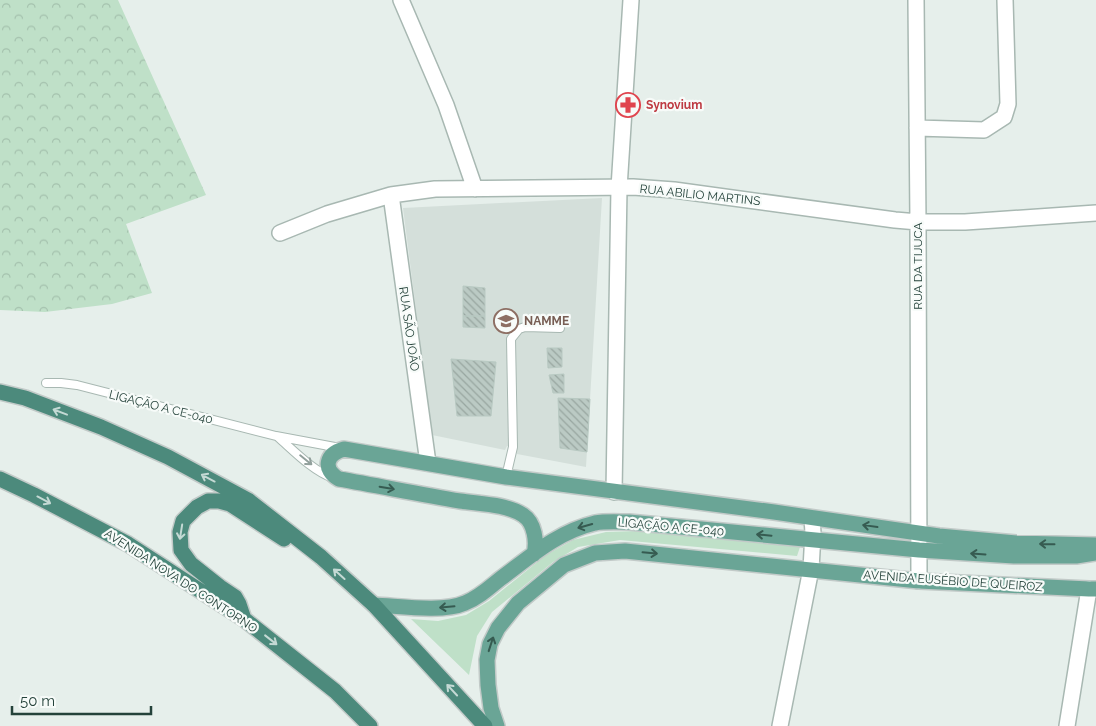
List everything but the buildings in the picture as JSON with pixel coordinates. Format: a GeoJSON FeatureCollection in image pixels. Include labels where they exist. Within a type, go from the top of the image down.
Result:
{"type":"FeatureCollection","features":[{"type":"Feature","properties":{"kind":"highway"},"geometry":{"type":"LineString","coordinates":[[0,392],[25,398],[93,424],[168,457],[248,500],[321,557],[374,605],[485,726]]}},
{"type":"Feature","properties":{"kind":"highway","name":"AVENIDA NOVA DO CONTORNO"},"geometry":{"type":"LineString","coordinates":[[0,479],[34,494],[128,544],[244,619],[335,691],[370,726]]}},
{"type":"Feature","properties":{"kind":"highway"},"geometry":{"type":"LineString","coordinates":[[244,619],[235,597],[191,564],[181,550],[180,532],[183,520],[197,507],[208,501],[230,504],[302,550],[321,557]]}},
{"type":"Feature","properties":{"kind":"main road"},"geometry":{"type":"LineString","coordinates":[[534,554],[536,539],[531,524],[525,516],[511,509],[339,479],[331,474],[328,464],[333,454],[344,449],[506,477],[918,533],[1016,543],[1096,545]]}},
{"type":"Feature","properties":{"kind":"main road","name":"LIGAÇÃO A CE-040"},"geometry":{"type":"LineString","coordinates":[[374,605],[426,608],[452,607],[466,603],[556,538],[573,530],[596,523],[629,522],[813,540]]}},
{"type":"Feature","properties":{"kind":"main road"},"geometry":{"type":"LineString","coordinates":[[813,540],[919,550],[1014,556],[1076,556],[1096,553]]}},
{"type":"Feature","properties":{"kind":"main road","name":"AVENIDA EUSÉBIO DE QUEIROZ"},"geometry":{"type":"LineString","coordinates":[[497,726],[491,708],[487,660],[490,644],[498,628],[518,603],[564,566],[595,553],[624,551],[919,581],[1092,589]]}},
{"type":"Feature","properties":{"kind":"street"},"geometry":{"type":"LineString","coordinates":[[401,0],[446,105],[475,189]]}},
{"type":"Feature","properties":{"kind":"street"},"geometry":{"type":"LineString","coordinates":[[614,492],[619,188],[631,0]]}},
{"type":"Feature","properties":{"kind":"street","name":"RUA DA TIJUCA"},"geometry":{"type":"LineString","coordinates":[[916,0],[919,581]]}},
{"type":"Feature","properties":{"kind":"street"},"geometry":{"type":"LineString","coordinates":[[917,128],[984,130],[1004,117],[1008,104],[1005,0]]}},
{"type":"Feature","properties":{"kind":"street","name":"RUA ABILIO MARTINS"},"geometry":{"type":"LineString","coordinates":[[280,233],[327,214],[391,195],[435,190],[475,189],[633,187],[674,190],[918,222],[965,222],[1096,213]]}},
{"type":"Feature","properties":{"kind":"street","name":"RUA SÃO JOÃO"},"geometry":{"type":"LineString","coordinates":[[391,195],[428,463]]}},
{"type":"Feature","properties":{"kind":"street"},"geometry":{"type":"LineString","coordinates":[[780,726],[811,569],[812,518]]}},
{"type":"Feature","properties":{"kind":"street"},"geometry":{"type":"LineString","coordinates":[[1067,726],[1092,589]]}},
{"type":"Feature","properties":{"kind":"lane"},"geometry":{"type":"LineString","coordinates":[[506,477],[513,447],[511,339],[518,329],[525,326],[560,328]]}},
{"type":"Feature","properties":{"kind":"lane","name":"LIGAÇÃO A CE-040"},"geometry":{"type":"LineString","coordinates":[[46,384],[61,383],[77,386],[276,436],[344,449]]}},
{"type":"Feature","properties":{"kind":"lane","name":"LIGAÇÃO A CE-040"},"geometry":{"type":"LineString","coordinates":[[276,436],[324,474],[339,479]]}},
{"type":"Feature","properties":{"kind":"shaded area","name":"NAMME"},"geometry":{"type":"Polygon","coordinates":[[[602,198],[586,467],[517,454],[517,447],[507,446],[505,450],[432,435],[403,208],[602,198]]]}},
{"type":"Feature","properties":{"kind":"green space"},"geometry":{"type":"Polygon","coordinates":[[[0,0],[118,0],[206,195],[126,224],[152,293],[112,304],[45,312],[0,310],[0,0]]]}},
{"type":"Feature","properties":{"kind":"green space"},"geometry":{"type":"Polygon","coordinates":[[[637,531],[800,547],[797,556],[620,540],[578,547],[553,562],[492,612],[477,636],[469,675],[411,619],[438,621],[466,615],[489,601],[546,555],[573,540],[606,532],[637,531]]]}},
{"type":"Feature","properties":{"kind":"place","name":"Synovium"},"geometry":{"type":"Point","coordinates":[628,105]}},
{"type":"Feature","properties":{"kind":"place","name":"NAMME"},"geometry":{"type":"Point","coordinates":[506,321]}}]}
